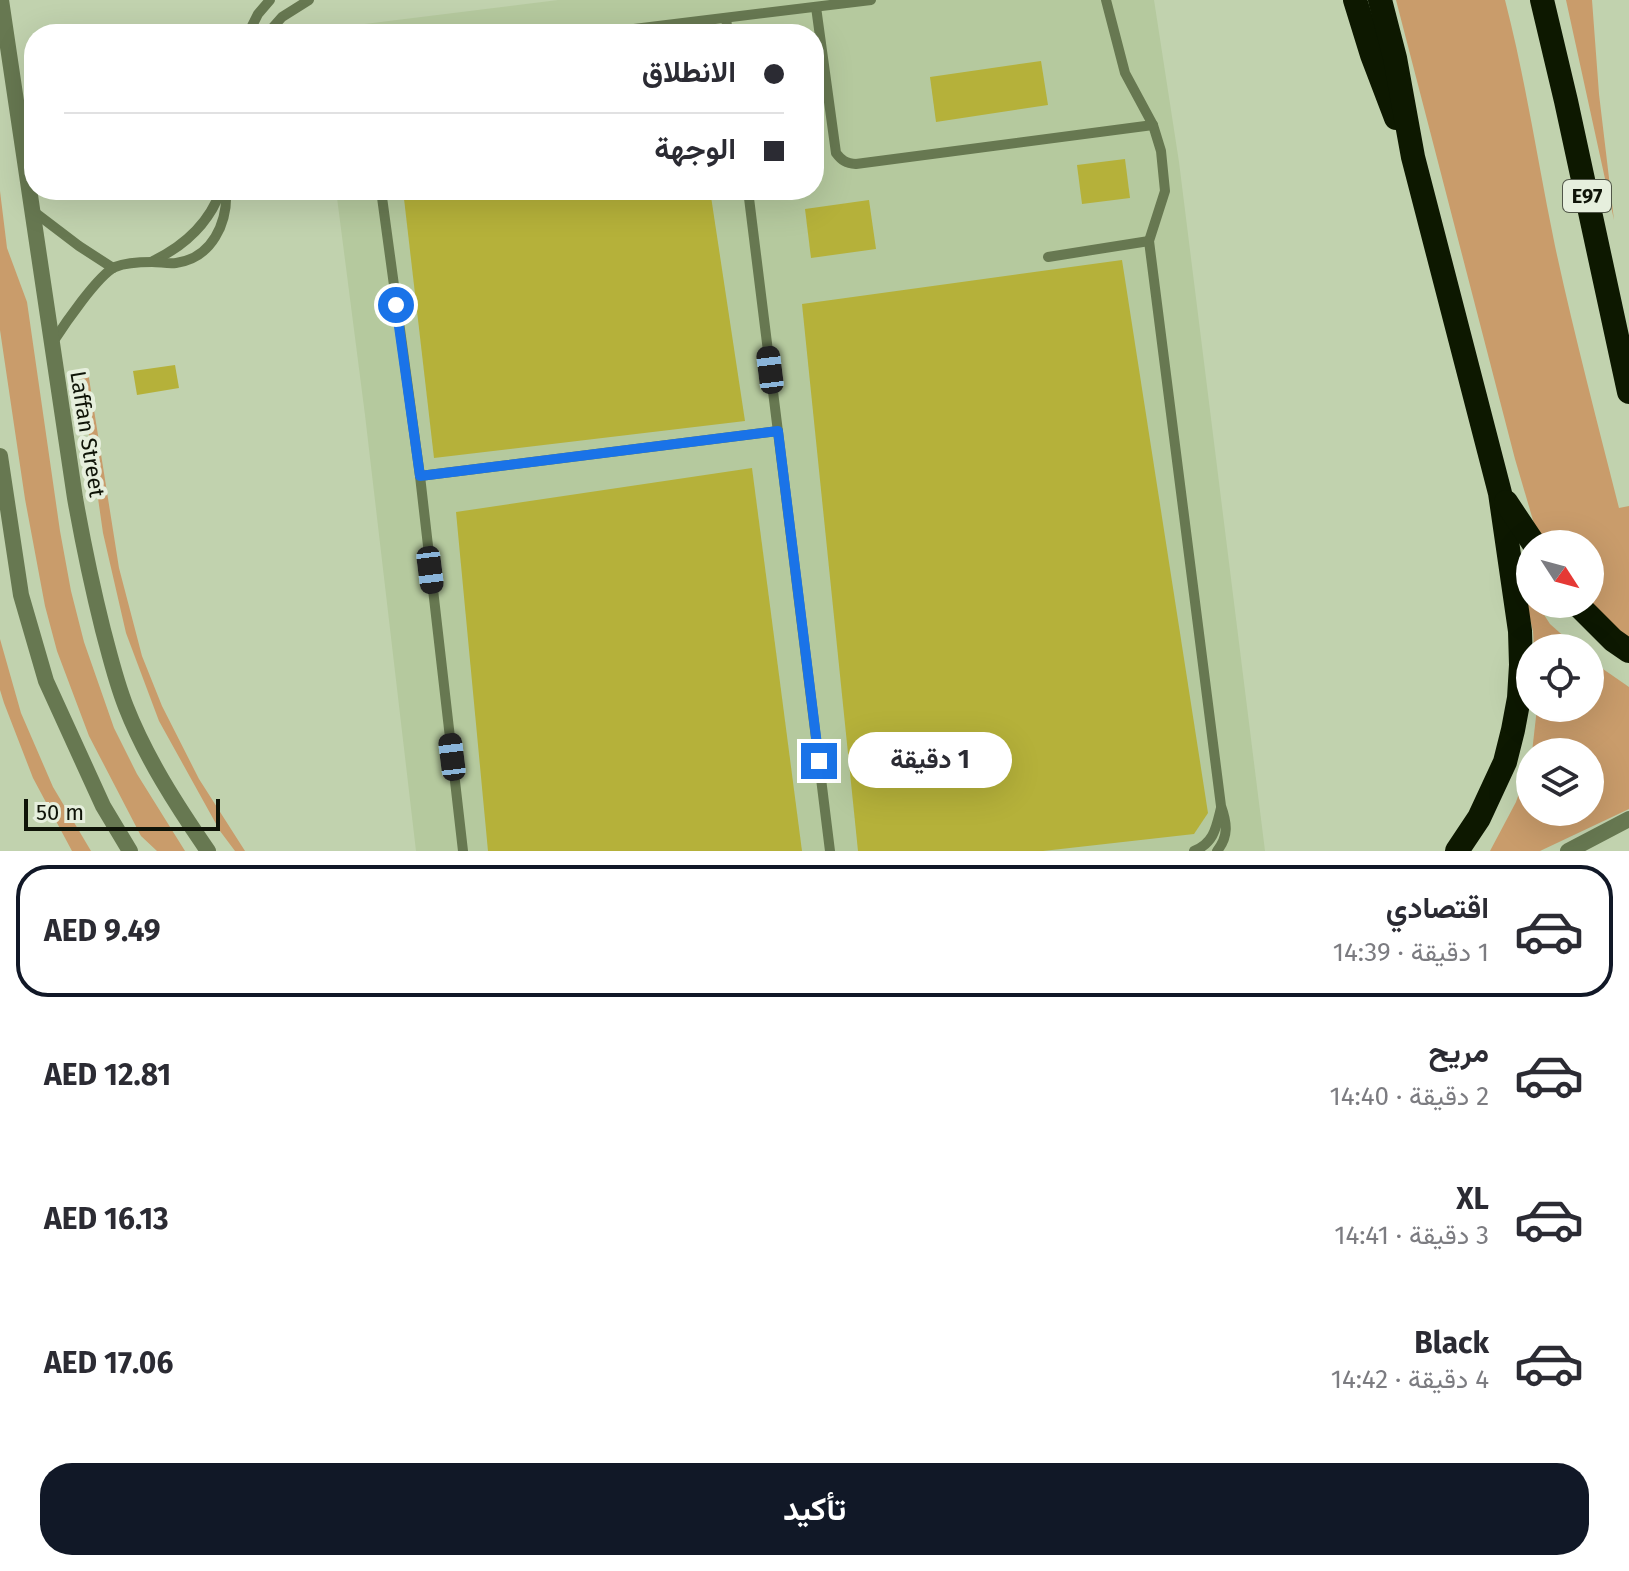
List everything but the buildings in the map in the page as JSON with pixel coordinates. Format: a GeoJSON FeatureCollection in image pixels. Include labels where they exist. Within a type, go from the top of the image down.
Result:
{"type":"FeatureCollection","features":[{"type":"Feature","properties":{"kind":"highway"},"geometry":{"type":"LineString","coordinates":[[1355,0],[1384,90],[1413,157]]}},
{"type":"Feature","properties":{"kind":"highway"},"geometry":{"type":"LineString","coordinates":[[1380,0],[1395,58],[1413,157],[1500,493],[1520,631],[1519,698],[1505,762],[1479,818],[1457,851]]}},
{"type":"Feature","properties":{"kind":"highway","name":"E97"},"geometry":{"type":"LineString","coordinates":[[1542,0],[1629,392]]}},
{"type":"Feature","properties":{"kind":"highway"},"geometry":{"type":"LineString","coordinates":[[1500,493],[1525,530]]}},
{"type":"Feature","properties":{"kind":"highway"},"geometry":{"type":"LineString","coordinates":[[1591,618],[1629,651]]}},
{"type":"Feature","properties":{"kind":"street","name":"Laffan Street"},"geometry":{"type":"LineString","coordinates":[[1,0],[24,152]]}},
{"type":"Feature","properties":{"kind":"street","name":"Laffan Street"},"geometry":{"type":"LineString","coordinates":[[31,200],[85,553],[110,655],[126,707],[155,767],[208,851]]}},
{"type":"Feature","properties":{"kind":"street"},"geometry":{"type":"LineString","coordinates":[[0,456],[21,595],[46,681],[103,806],[130,851]]}},
{"type":"Feature","properties":{"kind":"street"},"geometry":{"type":"LineString","coordinates":[[1568,851],[1629,819]]}},
{"type":"Feature","properties":{"kind":"lane"},"geometry":{"type":"LineString","coordinates":[[253,24],[270,0]]}},
{"type":"Feature","properties":{"kind":"lane"},"geometry":{"type":"LineString","coordinates":[[276,24],[309,0]]}},
{"type":"Feature","properties":{"kind":"lane"},"geometry":{"type":"LineString","coordinates":[[676,24],[871,0]]}},
{"type":"Feature","properties":{"kind":"lane"},"geometry":{"type":"LineString","coordinates":[[1106,0],[1125,73],[1153,125],[1161,151],[1165,191],[1149,241],[1221,806],[1227,824],[1225,839],[1217,851]]}},
{"type":"Feature","properties":{"kind":"lane"},"geometry":{"type":"LineString","coordinates":[[816,7],[818,24]]}},
{"type":"Feature","properties":{"kind":"lane"},"geometry":{"type":"LineString","coordinates":[[726,18],[727,24]]}},
{"type":"Feature","properties":{"kind":"lane"},"geometry":{"type":"LineString","coordinates":[[824,65],[836,153],[848,163],[1153,125]]}},
{"type":"Feature","properties":{"kind":"lane"},"geometry":{"type":"LineString","coordinates":[[151,262],[168,254],[198,230],[217,200]]}},
{"type":"Feature","properties":{"kind":"lane"},"geometry":{"type":"LineString","coordinates":[[52,344],[80,304],[113,268],[151,262],[178,263],[202,252],[219,232],[227,206],[226,200]]}},
{"type":"Feature","properties":{"kind":"lane"},"geometry":{"type":"LineString","coordinates":[[382,200],[420,476],[463,851]]}},
{"type":"Feature","properties":{"kind":"lane"},"geometry":{"type":"LineString","coordinates":[[749,200],[830,851]]}},
{"type":"Feature","properties":{"kind":"lane"},"geometry":{"type":"LineString","coordinates":[[33,211],[113,268]]}},
{"type":"Feature","properties":{"kind":"lane"},"geometry":{"type":"LineString","coordinates":[[1048,257],[1149,241]]}},
{"type":"Feature","properties":{"kind":"lane"},"geometry":{"type":"LineString","coordinates":[[420,476],[778,431]]}},
{"type":"Feature","properties":{"kind":"lane"},"geometry":{"type":"LineString","coordinates":[[1194,851],[1213,838],[1221,806]]}},
{"type":"Feature","properties":{"kind":"shaded area"},"geometry":{"type":"Polygon","coordinates":[[[558,0],[1154,0],[1179,162],[1265,851],[416,851],[337,200],[824,200],[824,24],[364,24],[558,0]]]}},
{"type":"Feature","properties":{"kind":"shaded area"},"geometry":{"type":"Polygon","coordinates":[[[1396,0],[1505,0],[1578,345],[1619,508],[1629,506],[1629,645],[1603,618],[1604,530],[1537,530],[1515,459],[1396,0]]]}},
{"type":"Feature","properties":{"kind":"shaded area"},"geometry":{"type":"Polygon","coordinates":[[[1566,0],[1592,0],[1614,220],[1566,0]]]}},
{"type":"Feature","properties":{"kind":"shaded area"},"geometry":{"type":"Polygon","coordinates":[[[0,191],[7,248],[27,302],[60,531],[84,642],[114,728],[137,774],[185,851],[157,851],[141,836],[89,736],[57,651],[45,606],[25,499],[0,330],[0,191]]]}},
{"type":"Feature","properties":{"kind":"shaded area"},"geometry":{"type":"Polygon","coordinates":[[[88,372],[119,568],[142,656],[162,706],[199,779],[245,851],[235,851],[220,831],[159,721],[126,633],[103,533],[80,373],[88,372]]]}},
{"type":"Feature","properties":{"kind":"shaded area"},"geometry":{"type":"Polygon","coordinates":[[[1530,618],[1546,618],[1561,634],[1533,634],[1530,618]]]}},
{"type":"Feature","properties":{"kind":"shaded area"},"geometry":{"type":"Polygon","coordinates":[[[0,639],[21,713],[53,787],[91,851],[72,851],[33,778],[0,690],[0,639]]]}},
{"type":"Feature","properties":{"kind":"shaded area"},"geometry":{"type":"Polygon","coordinates":[[[1604,670],[1629,687],[1629,809],[1604,821],[1604,738],[1534,738],[1535,722],[1604,722],[1604,670]]]}},
{"type":"Feature","properties":{"kind":"shaded area"},"geometry":{"type":"Polygon","coordinates":[[[1516,802],[1516,826],[1593,826],[1540,851],[1490,851],[1516,802]]]}},
{"type":"Feature","properties":{"kind":"route"},"geometry":{"type":"LineString","coordinates":[[396,305],[420,476],[778,431],[819,761]]}}]}
